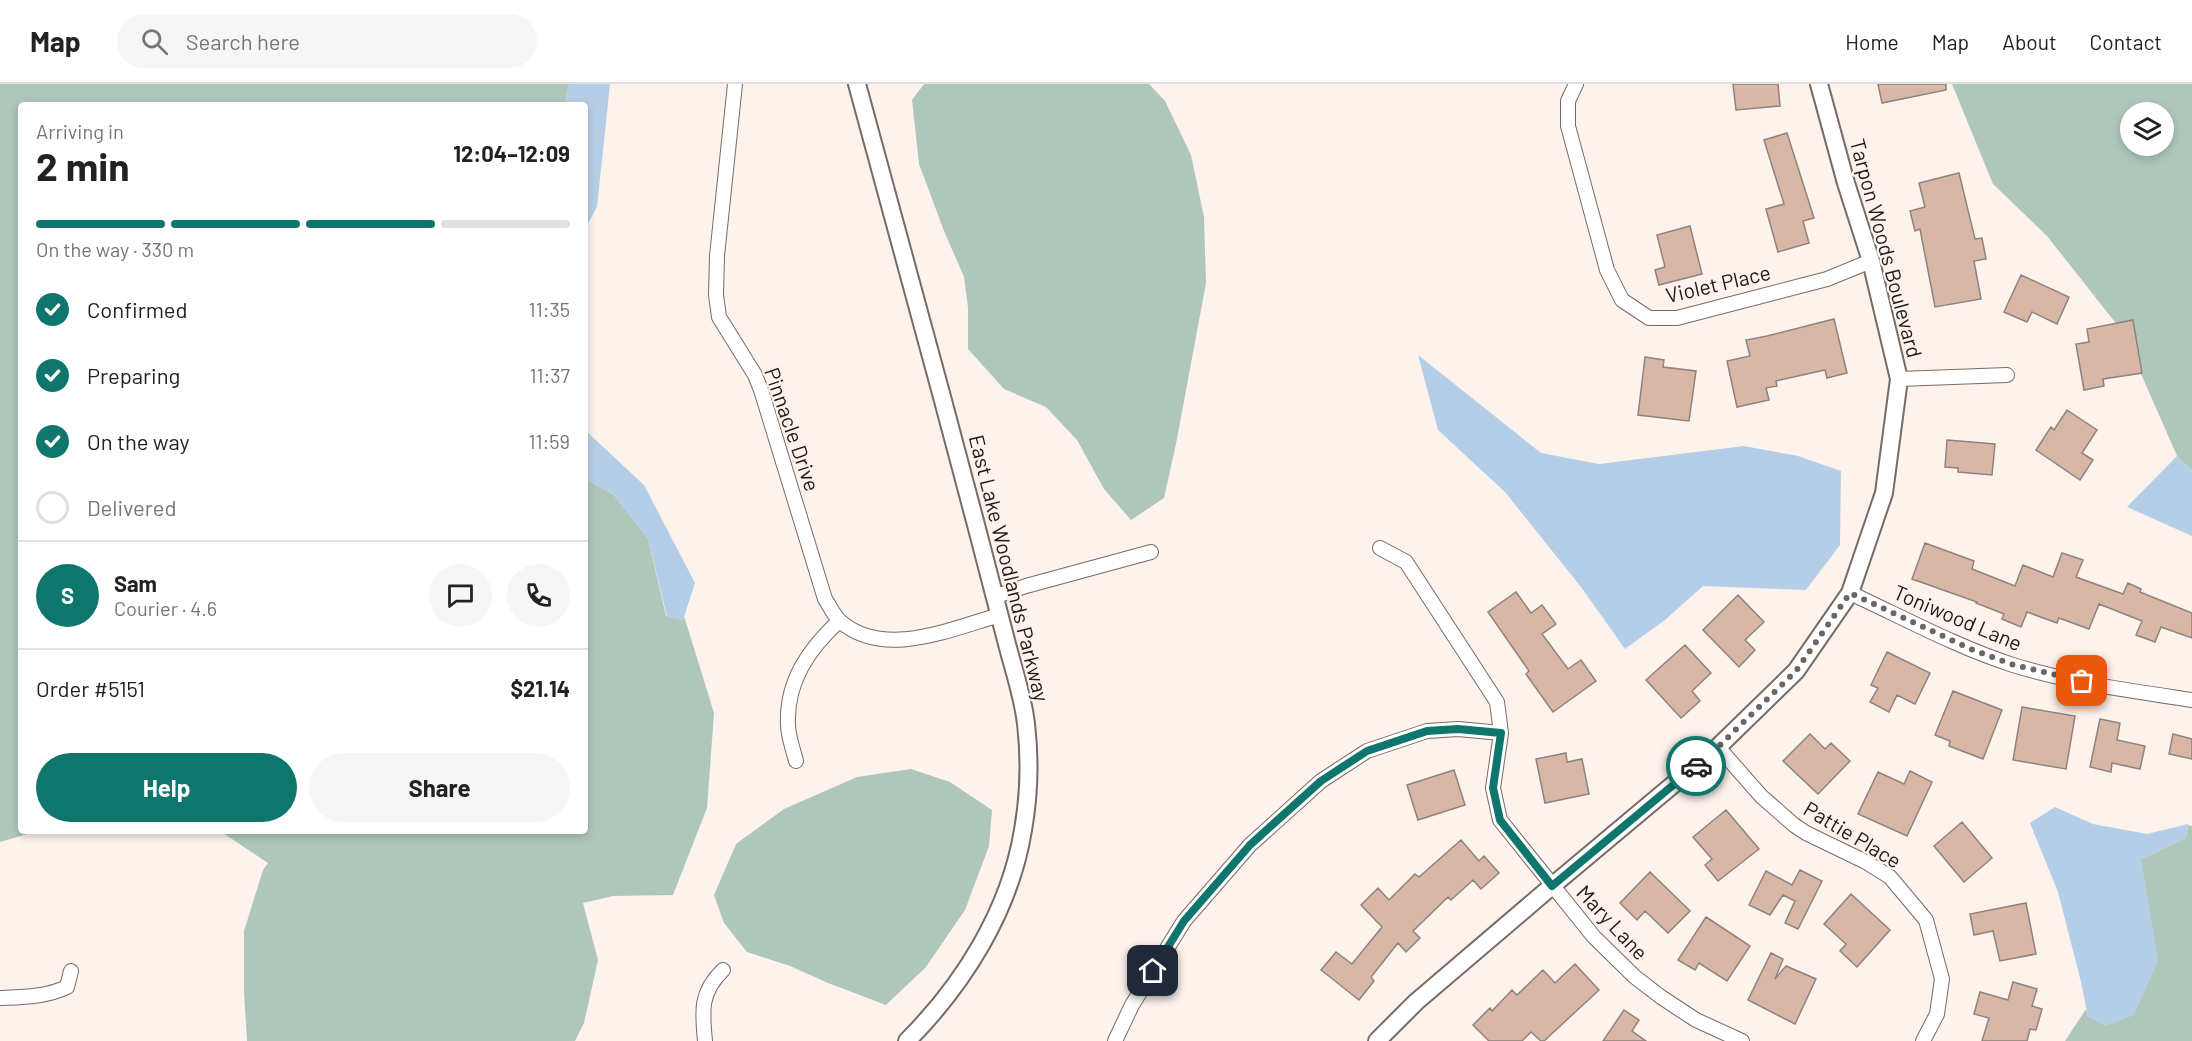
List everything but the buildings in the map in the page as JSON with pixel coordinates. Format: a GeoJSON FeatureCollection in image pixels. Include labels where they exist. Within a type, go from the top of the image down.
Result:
{"type":"FeatureCollection","features":[{"type":"Feature","properties":{"kind":"street","name":"Pinnacle Drive"},"geometry":{"type":"LineString","coordinates":[[735,84],[717,256],[716,294],[719,317],[755,375],[761,390],[825,599],[839,621]]}},
{"type":"Feature","properties":{"kind":"street","name":"East Lake Woodlands Parkway"},"geometry":{"type":"LineString","coordinates":[[857,84],[951,428],[1022,699],[1026,722],[1027,786],[1023,830],[1014,868],[1002,903],[966,971],[942,1003],[907,1041]]}},
{"type":"Feature","properties":{"kind":"street","name":"Violet Place"},"geometry":{"type":"LineString","coordinates":[[1576,84],[1568,101],[1568,126],[1607,270],[1622,300],[1650,318],[1677,318],[1827,279],[1871,261]]}},
{"type":"Feature","properties":{"kind":"street","name":"Tarpon Woods Boulevard"},"geometry":{"type":"LineString","coordinates":[[1377,1041],[1416,1002],[1718,747],[1796,671],[1850,593],[1884,493],[1899,379],[1871,261],[1846,183],[1819,84]]}},
{"type":"Feature","properties":{"kind":"street"},"geometry":{"type":"LineString","coordinates":[[1899,379],[2007,375]]}},
{"type":"Feature","properties":{"kind":"street","name":"Mary Lane"},"geometry":{"type":"LineString","coordinates":[[1380,548],[1406,562],[1497,702],[1501,733],[1493,788],[1500,820],[1594,937],[1635,977],[1696,1020],[1742,1041]]}},
{"type":"Feature","properties":{"kind":"street"},"geometry":{"type":"LineString","coordinates":[[994,597],[1151,552]]}},
{"type":"Feature","properties":{"kind":"street","name":"Toniwood Lane"},"geometry":{"type":"LineString","coordinates":[[1850,593],[1973,650],[2014,665],[2104,686],[2192,700]]}},
{"type":"Feature","properties":{"kind":"street"},"geometry":{"type":"LineString","coordinates":[[796,761],[787,726],[794,683],[803,662],[813,648],[839,621],[856,632],[880,640],[906,640],[999,615]]}},
{"type":"Feature","properties":{"kind":"street"},"geometry":{"type":"LineString","coordinates":[[1115,1041],[1132,1005],[1184,921],[1250,845],[1321,781],[1367,751],[1427,731],[1458,729],[1501,733]]}},
{"type":"Feature","properties":{"kind":"street","name":"Pattie Place"},"geometry":{"type":"LineString","coordinates":[[1718,747],[1761,796],[1794,825],[1890,877],[1926,920],[1942,979],[1937,1014],[1923,1041]]}},
{"type":"Feature","properties":{"kind":"street"},"geometry":{"type":"LineString","coordinates":[[705,1041],[703,1026],[705,994],[711,982],[723,970]]}},
{"type":"Feature","properties":{"kind":"street"},"geometry":{"type":"LineString","coordinates":[[0,998],[42,996],[57,991],[67,987],[71,971]]}},
{"type":"Feature","properties":{"kind":"green space"},"geometry":{"type":"Polygon","coordinates":[[[0,84],[569,84],[566,102],[18,102],[18,834],[28,834],[0,842],[0,84]]]}},
{"type":"Feature","properties":{"kind":"green space"},"geometry":{"type":"Polygon","coordinates":[[[924,84],[1149,84],[1165,101],[1191,155],[1204,217],[1206,283],[1164,498],[1131,520],[1104,489],[1077,440],[1046,407],[1004,389],[968,349],[968,307],[964,277],[919,164],[912,100],[924,84]]]}},
{"type":"Feature","properties":{"kind":"green space"},"geometry":{"type":"Polygon","coordinates":[[[1952,84],[2192,84],[2192,470],[2178,458],[2122,331],[2047,236],[1993,184],[1952,84]]]}},
{"type":"Feature","properties":{"kind":"green space"},"geometry":{"type":"Polygon","coordinates":[[[588,481],[613,494],[648,538],[666,616],[683,620],[684,616],[714,713],[707,808],[673,895],[613,896],[583,903],[598,960],[584,1023],[575,1041],[247,1041],[244,931],[263,870],[268,863],[224,834],[588,834],[588,481]]]}},
{"type":"Feature","properties":{"kind":"green space"},"geometry":{"type":"Polygon","coordinates":[[[911,769],[950,782],[992,810],[989,846],[965,910],[926,967],[886,1005],[790,966],[747,952],[724,923],[714,895],[736,844],[784,809],[857,777],[911,769]]]}},
{"type":"Feature","properties":{"kind":"green space"},"geometry":{"type":"Polygon","coordinates":[[[2188,825],[2192,826],[2192,1041],[2065,1041],[2086,1009],[2088,1017],[2141,859],[2186,838],[2188,825]]]}},
{"type":"Feature","properties":{"kind":"water"},"geometry":{"type":"Polygon","coordinates":[[[569,84],[610,84],[597,207],[588,224],[588,102],[566,102],[569,84]]]}},
{"type":"Feature","properties":{"kind":"water"},"geometry":{"type":"Polygon","coordinates":[[[1418,355],[1541,453],[1599,464],[1744,446],[1798,456],[1841,471],[1840,545],[1806,590],[1703,586],[1665,620],[1625,649],[1581,587],[1505,492],[1438,430],[1418,355]]]}},
{"type":"Feature","properties":{"kind":"water"},"geometry":{"type":"Polygon","coordinates":[[[588,433],[644,485],[695,583],[683,620],[667,617],[648,538],[613,494],[588,481],[588,433]]]}},
{"type":"Feature","properties":{"kind":"water"},"geometry":{"type":"Polygon","coordinates":[[[2177,456],[2192,470],[2192,536],[2127,507],[2177,456]]]}},
{"type":"Feature","properties":{"kind":"water"},"geometry":{"type":"Polygon","coordinates":[[[2055,807],[2093,824],[2147,834],[2188,824],[2186,838],[2141,859],[2158,961],[2134,1015],[2106,1026],[2088,1017],[2058,892],[2030,823],[2055,807]]]}},
{"type":"Feature","properties":{"kind":"way so far"},"geometry":{"type":"LineString","coordinates":[[1696,766],[1796,671],[1850,593],[1973,650],[2014,665],[2082,681]]}},
{"type":"Feature","properties":{"kind":"route"},"geometry":{"type":"LineString","coordinates":[[1153,971],[1184,921],[1250,845],[1321,781],[1367,751],[1427,731],[1458,729],[1501,733],[1493,788],[1500,820],[1552,886],[1696,766]]}}]}
